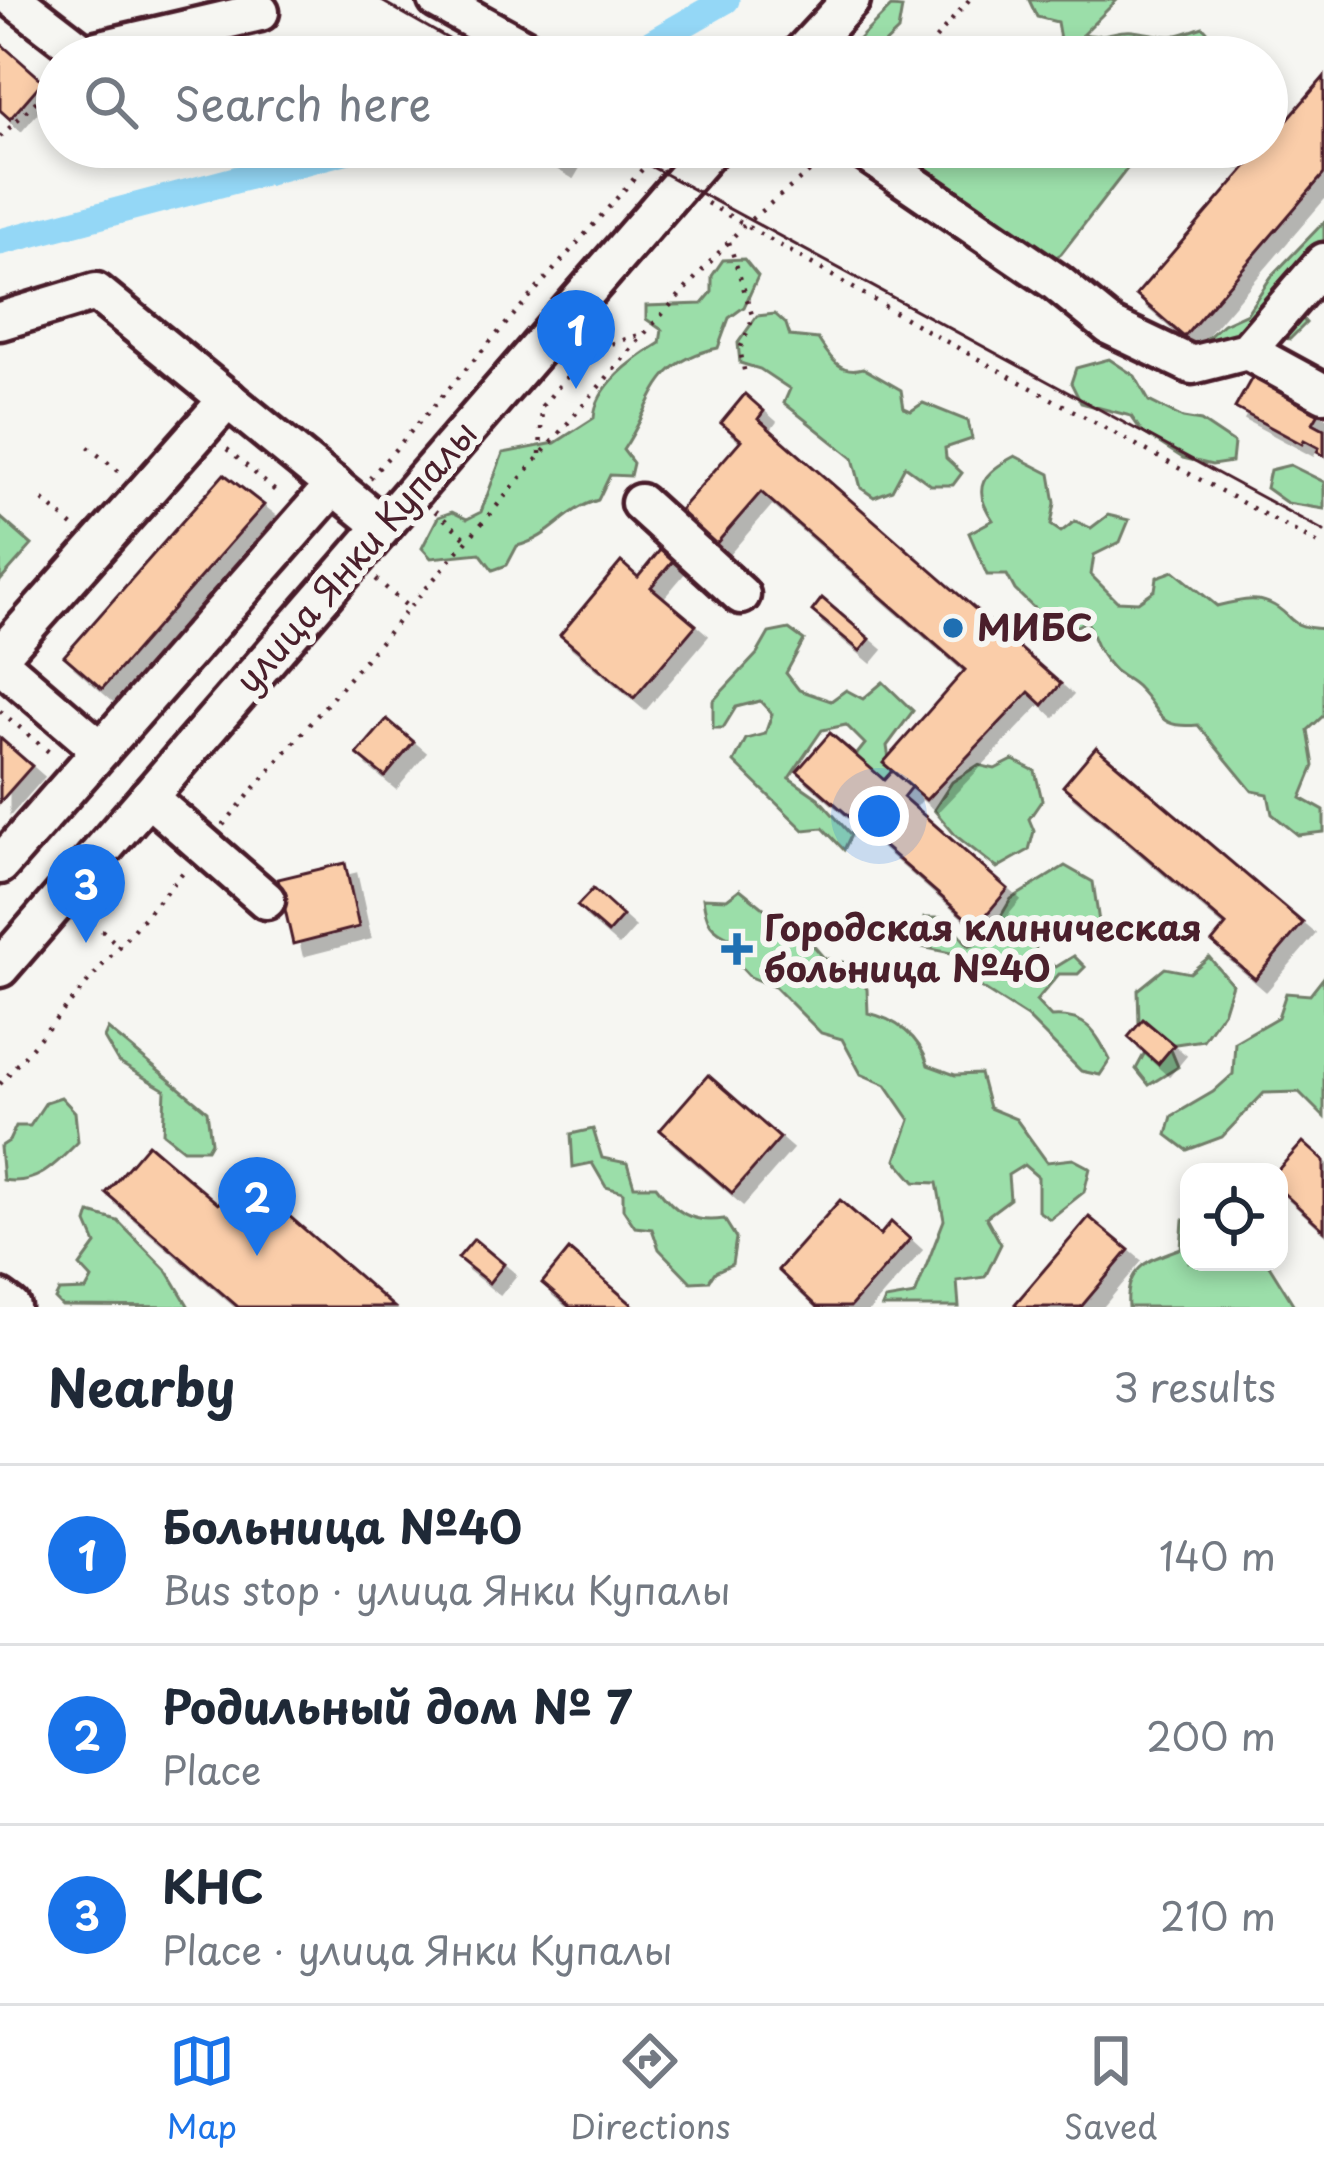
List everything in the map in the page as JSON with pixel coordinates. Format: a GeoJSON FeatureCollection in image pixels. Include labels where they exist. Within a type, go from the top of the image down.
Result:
{"type":"FeatureCollection","features":[{"type":"Feature","properties":{"kind":"street"},"geometry":{"type":"LineString","coordinates":[[15,0],[62,36]]}},
{"type":"Feature","properties":{"kind":"street"},"geometry":{"type":"LineString","coordinates":[[436,0],[502,36]]}},
{"type":"Feature","properties":{"kind":"street"},"geometry":{"type":"LineString","coordinates":[[818,36],[851,0]]}},
{"type":"Feature","properties":{"kind":"street"},"geometry":{"type":"LineString","coordinates":[[157,36],[260,12]]}},
{"type":"Feature","properties":{"kind":"street","name":"улица Янки Купалы"},"geometry":{"type":"LineString","coordinates":[[0,968],[692,168]]}},
{"type":"Feature","properties":{"kind":"street"},"geometry":{"type":"LineString","coordinates":[[889,168],[1056,282],[1110,326],[1192,365],[1247,351],[1324,262]]}},
{"type":"Feature","properties":{"kind":"street"},"geometry":{"type":"LineString","coordinates":[[0,321],[97,292],[382,525]]}},
{"type":"Feature","properties":{"kind":"street"},"geometry":{"type":"LineString","coordinates":[[1247,351],[1324,393]]}},
{"type":"Feature","properties":{"kind":"street"},"geometry":{"type":"LineString","coordinates":[[89,763],[0,660],[228,399]]}},
{"type":"Feature","properties":{"kind":"street"},"geometry":{"type":"LineString","coordinates":[[0,865],[342,492]]}},
{"type":"Feature","properties":{"kind":"street"},"geometry":{"type":"LineString","coordinates":[[640,503],[741,595]]}},
{"type":"Feature","properties":{"kind":"street"},"geometry":{"type":"LineString","coordinates":[[148,797],[266,900]]}},
{"type":"Feature","properties":{"kind":"street"},"geometry":{"type":"LineString","coordinates":[[0,1299],[11,1307]]}},
{"type":"Feature","properties":{"kind":"path"},"geometry":{"type":"LineString","coordinates":[[938,36],[969,0]]}},
{"type":"Feature","properties":{"kind":"path"},"geometry":{"type":"LineString","coordinates":[[0,137],[36,102]]}},
{"type":"Feature","properties":{"kind":"path"},"geometry":{"type":"LineString","coordinates":[[342,492],[643,168]]}},
{"type":"Feature","properties":{"kind":"path"},"geometry":{"type":"LineString","coordinates":[[0,1084],[645,333],[744,225],[813,168]]}},
{"type":"Feature","properties":{"kind":"path"},"geometry":{"type":"LineString","coordinates":[[691,194],[937,336],[1324,547]]}},
{"type":"Feature","properties":{"kind":"path"},"geometry":{"type":"LineString","coordinates":[[729,242],[753,318],[740,349],[745,375]]}},
{"type":"Feature","properties":{"kind":"path"},"geometry":{"type":"LineString","coordinates":[[540,454],[542,406],[589,351],[645,333]]}},
{"type":"Feature","properties":{"kind":"path"},"geometry":{"type":"LineString","coordinates":[[88,447],[145,492]]}},
{"type":"Feature","properties":{"kind":"path"},"geometry":{"type":"LineString","coordinates":[[43,500],[97,547]]}},
{"type":"Feature","properties":{"kind":"path"},"geometry":{"type":"LineString","coordinates":[[0,711],[89,763]]}},
{"type":"Feature","properties":{"kind":"green space"},"geometry":{"type":"Polygon","coordinates":[[[1029,0],[1117,0],[1083,34],[1127,31],[1168,36],[1059,36],[1057,22],[1037,17],[1029,0]]]}},
{"type":"Feature","properties":{"kind":"green space"},"geometry":{"type":"Polygon","coordinates":[[[891,7],[902,8],[893,36],[862,36],[891,7]]]}},
{"type":"Feature","properties":{"kind":"green space"},"geometry":{"type":"Polygon","coordinates":[[[1203,27],[1212,36],[1168,36],[1181,34],[1203,27]]]}},
{"type":"Feature","properties":{"kind":"green space"},"geometry":{"type":"Polygon","coordinates":[[[909,168],[1128,168],[1061,254],[1025,275],[909,168]]]}},
{"type":"Feature","properties":{"kind":"green space"},"geometry":{"type":"Polygon","coordinates":[[[1324,222],[1324,244],[1286,280],[1293,308],[1306,323],[1290,339],[1245,333],[1204,353],[1204,341],[1223,324],[1247,313],[1271,277],[1324,222]]]}},
{"type":"Feature","properties":{"kind":"green space"},"geometry":{"type":"Polygon","coordinates":[[[744,259],[758,276],[744,307],[729,318],[718,348],[680,363],[658,386],[623,450],[633,463],[630,476],[610,475],[598,500],[517,546],[507,565],[493,570],[480,553],[431,558],[422,548],[438,517],[452,512],[467,519],[481,512],[503,453],[555,443],[594,418],[609,384],[660,343],[662,330],[646,319],[646,306],[702,304],[712,292],[712,276],[723,260],[744,259]]]}},
{"type":"Feature","properties":{"kind":"green space"},"geometry":{"type":"Polygon","coordinates":[[[775,314],[790,336],[818,339],[841,367],[863,368],[901,390],[904,408],[911,411],[923,403],[968,421],[972,439],[945,448],[946,458],[962,473],[953,485],[931,485],[905,466],[892,490],[874,497],[861,488],[853,458],[784,403],[790,389],[760,369],[740,363],[738,343],[757,316],[775,314]]]}},
{"type":"Feature","properties":{"kind":"green space"},"geometry":{"type":"Polygon","coordinates":[[[1109,359],[1135,376],[1149,401],[1183,418],[1201,421],[1234,443],[1232,462],[1212,465],[1183,458],[1142,432],[1131,416],[1081,403],[1071,383],[1076,368],[1109,359]]]}},
{"type":"Feature","properties":{"kind":"green space"},"geometry":{"type":"Polygon","coordinates":[[[1015,456],[1050,474],[1055,503],[1051,525],[1061,532],[1075,521],[1091,528],[1108,515],[1129,520],[1120,542],[1094,555],[1091,575],[1117,601],[1138,602],[1155,590],[1157,577],[1174,571],[1217,606],[1263,601],[1295,623],[1324,629],[1324,715],[1308,730],[1314,766],[1301,798],[1324,811],[1324,832],[1298,835],[1272,814],[1268,794],[1252,791],[1198,725],[1167,722],[1105,660],[1087,621],[1061,634],[1015,590],[1007,575],[987,575],[969,533],[993,520],[982,498],[984,482],[995,468],[1015,456]]]}},
{"type":"Feature","properties":{"kind":"green space"},"geometry":{"type":"Polygon","coordinates":[[[1290,465],[1324,482],[1324,509],[1287,503],[1266,488],[1270,470],[1290,465]]]}},
{"type":"Feature","properties":{"kind":"green space"},"geometry":{"type":"Polygon","coordinates":[[[0,517],[32,545],[0,581],[0,517]]]}},
{"type":"Feature","properties":{"kind":"green space"},"geometry":{"type":"Polygon","coordinates":[[[789,629],[804,640],[786,673],[799,690],[831,701],[846,690],[863,699],[883,682],[913,711],[887,746],[892,779],[859,791],[845,769],[865,744],[846,725],[822,730],[789,778],[818,798],[851,835],[844,850],[823,828],[804,830],[734,762],[746,739],[765,734],[772,714],[760,701],[736,707],[723,728],[713,728],[713,701],[757,654],[769,633],[789,629]]]}},
{"type":"Feature","properties":{"kind":"green space"},"geometry":{"type":"Polygon","coordinates":[[[1013,760],[1035,771],[1042,800],[1029,819],[1034,831],[1029,850],[997,868],[956,836],[934,810],[952,782],[978,765],[995,769],[1013,760]]]}},
{"type":"Feature","properties":{"kind":"green space"},"geometry":{"type":"Polygon","coordinates":[[[1065,866],[1093,882],[1099,922],[1087,935],[1062,923],[1035,936],[1036,955],[1056,967],[1074,956],[1085,967],[1078,974],[1059,974],[1036,1001],[1051,1017],[1073,1018],[1094,1033],[1110,1060],[1100,1075],[1081,1071],[1027,1017],[980,987],[956,954],[922,947],[924,918],[945,918],[969,946],[988,938],[1011,899],[1065,866]]]}},
{"type":"Feature","properties":{"kind":"green space"},"geometry":{"type":"Polygon","coordinates":[[[740,889],[771,914],[787,915],[824,958],[847,963],[867,989],[868,1013],[906,1031],[928,1065],[955,1075],[980,1074],[989,1108],[1016,1119],[1047,1162],[1073,1159],[1090,1168],[1084,1192],[1050,1219],[1038,1211],[1038,1177],[1024,1165],[1008,1175],[1010,1199],[986,1217],[1001,1244],[985,1277],[957,1281],[959,1307],[882,1307],[885,1300],[915,1295],[944,1220],[937,1183],[915,1182],[896,1160],[910,1120],[886,1085],[861,1074],[842,1039],[821,1033],[775,987],[750,977],[738,964],[733,939],[710,924],[703,898],[727,899],[740,889]]]}},
{"type":"Feature","properties":{"kind":"green space"},"geometry":{"type":"Polygon","coordinates":[[[1209,957],[1232,984],[1224,1010],[1203,1040],[1169,1045],[1178,1067],[1149,1085],[1136,1069],[1149,1045],[1139,1023],[1138,990],[1165,968],[1190,973],[1209,957]]]}},
{"type":"Feature","properties":{"kind":"green space"},"geometry":{"type":"Polygon","coordinates":[[[1324,977],[1324,1117],[1299,1092],[1264,1093],[1222,1137],[1187,1150],[1167,1135],[1172,1116],[1233,1074],[1235,1042],[1278,1017],[1286,993],[1310,995],[1324,977]]]}},
{"type":"Feature","properties":{"kind":"green space"},"geometry":{"type":"Polygon","coordinates":[[[108,1029],[207,1111],[211,1142],[207,1149],[183,1149],[163,1133],[165,1090],[118,1062],[104,1038],[108,1029]]]}},
{"type":"Feature","properties":{"kind":"green space"},"geometry":{"type":"Polygon","coordinates":[[[61,1097],[75,1112],[78,1142],[36,1177],[3,1180],[0,1147],[16,1126],[30,1126],[46,1102],[61,1097]]]}},
{"type":"Feature","properties":{"kind":"green space"},"geometry":{"type":"Polygon","coordinates":[[[593,1129],[602,1158],[627,1163],[634,1186],[656,1186],[670,1203],[693,1218],[724,1219],[736,1238],[732,1264],[715,1272],[709,1281],[691,1282],[659,1249],[652,1229],[635,1227],[623,1209],[623,1192],[606,1187],[592,1163],[573,1167],[571,1134],[593,1129]]]}},
{"type":"Feature","properties":{"kind":"green space"},"geometry":{"type":"Polygon","coordinates":[[[90,1213],[118,1221],[168,1272],[189,1307],[62,1306],[55,1299],[59,1291],[86,1290],[92,1279],[80,1266],[96,1244],[87,1223],[90,1213]]]}},
{"type":"Feature","properties":{"kind":"green space"},"geometry":{"type":"Polygon","coordinates":[[[1180,1248],[1180,1271],[1273,1271],[1295,1307],[1128,1307],[1135,1273],[1149,1261],[1180,1248]]]}},
{"type":"Feature","properties":{"kind":"building"},"geometry":{"type":"Polygon","coordinates":[[[0,43],[36,75],[36,89],[10,119],[0,110],[0,43]]]}},
{"type":"Feature","properties":{"kind":"building"},"geometry":{"type":"Polygon","coordinates":[[[1324,77],[1324,174],[1184,337],[1136,295],[1246,168],[1288,168],[1288,119],[1324,77]]]}},
{"type":"Feature","properties":{"kind":"building"},"geometry":{"type":"Polygon","coordinates":[[[1254,374],[1320,411],[1313,423],[1324,429],[1324,456],[1317,452],[1319,448],[1304,440],[1302,444],[1235,408],[1254,374]]]}},
{"type":"Feature","properties":{"kind":"building"},"geometry":{"type":"Polygon","coordinates":[[[745,394],[764,411],[758,419],[1061,684],[1043,705],[1029,692],[926,800],[883,763],[965,670],[761,492],[709,552],[672,519],[741,440],[721,423],[745,394]]]}},
{"type":"Feature","properties":{"kind":"building"},"geometry":{"type":"Polygon","coordinates":[[[224,474],[264,505],[102,689],[64,656],[224,474]]]}},
{"type":"Feature","properties":{"kind":"building"},"geometry":{"type":"Polygon","coordinates":[[[660,550],[674,560],[651,587],[696,625],[634,698],[560,635],[621,562],[638,577],[660,550]]]}},
{"type":"Feature","properties":{"kind":"building"},"geometry":{"type":"Polygon","coordinates":[[[822,598],[870,639],[860,651],[812,611],[822,598]]]}},
{"type":"Feature","properties":{"kind":"building"},"geometry":{"type":"Polygon","coordinates":[[[387,719],[414,742],[385,777],[357,754],[387,719]]]}},
{"type":"Feature","properties":{"kind":"building"},"geometry":{"type":"Polygon","coordinates":[[[830,733],[884,780],[892,771],[911,787],[903,797],[1008,889],[976,927],[797,771],[830,733]]]}},
{"type":"Feature","properties":{"kind":"building"},"geometry":{"type":"Polygon","coordinates":[[[0,738],[32,766],[0,802],[0,738]]]}},
{"type":"Feature","properties":{"kind":"building"},"geometry":{"type":"Polygon","coordinates":[[[1096,747],[1303,923],[1255,979],[1212,942],[1226,925],[1063,786],[1096,747]]]}},
{"type":"Feature","properties":{"kind":"building"},"geometry":{"type":"Polygon","coordinates":[[[345,863],[359,927],[293,944],[278,879],[345,863]]]}},
{"type":"Feature","properties":{"kind":"building"},"geometry":{"type":"Polygon","coordinates":[[[593,889],[623,916],[608,933],[577,906],[593,889]]]}},
{"type":"Feature","properties":{"kind":"building"},"geometry":{"type":"Polygon","coordinates":[[[1143,1019],[1174,1045],[1158,1064],[1128,1037],[1143,1019]]]}},
{"type":"Feature","properties":{"kind":"building"},"geometry":{"type":"Polygon","coordinates":[[[708,1075],[780,1138],[732,1193],[660,1130],[708,1075]]]}},
{"type":"Feature","properties":{"kind":"building"},"geometry":{"type":"Polygon","coordinates":[[[1303,1142],[1324,1161],[1324,1230],[1288,1197],[1288,1163],[1284,1163],[1303,1142]]]}},
{"type":"Feature","properties":{"kind":"building"},"geometry":{"type":"Polygon","coordinates":[[[148,1144],[218,1204],[243,1176],[394,1307],[238,1307],[106,1193],[148,1144]]]}},
{"type":"Feature","properties":{"kind":"building"},"geometry":{"type":"Polygon","coordinates":[[[840,1200],[880,1235],[891,1222],[910,1239],[850,1307],[817,1307],[778,1270],[840,1200]]]}},
{"type":"Feature","properties":{"kind":"building"},"geometry":{"type":"Polygon","coordinates":[[[1089,1217],[1129,1250],[1081,1307],[1015,1304],[1089,1217]]]}},
{"type":"Feature","properties":{"kind":"building"},"geometry":{"type":"Polygon","coordinates":[[[474,1239],[504,1264],[489,1283],[458,1258],[474,1239]]]}},
{"type":"Feature","properties":{"kind":"building"},"geometry":{"type":"Polygon","coordinates":[[[569,1250],[635,1307],[570,1307],[542,1283],[569,1250]]]}},
{"type":"Feature","properties":{"kind":"waterway"},"geometry":{"type":"LineString","coordinates":[[663,36],[726,0]]}},
{"type":"Feature","properties":{"kind":"waterway"},"geometry":{"type":"LineString","coordinates":[[0,242],[280,168]]}},
{"type":"Feature","properties":{"kind":"tram line"},"geometry":{"type":"LineString","coordinates":[[380,0],[443,36]]}},
{"type":"Feature","properties":{"kind":"tram line"},"geometry":{"type":"LineString","coordinates":[[654,168],[1324,531]]}},
{"type":"Feature","properties":{"kind":"place","name":"Больница №40"},"geometry":{"type":"Point","coordinates":[576,389]}},
{"type":"Feature","properties":{"kind":"place","name":"МИБС"},"geometry":{"type":"Point","coordinates":[953,628]}},
{"type":"Feature","properties":{"kind":"place","name":"КНС"},"geometry":{"type":"Point","coordinates":[86,943]}},
{"type":"Feature","properties":{"kind":"place","name":"Городская клиническая больница №40"},"geometry":{"type":"Point","coordinates":[737,949]}},
{"type":"Feature","properties":{"kind":"place","name":"Родильный дом № 7"},"geometry":{"type":"Point","coordinates":[257,1256]}}]}
